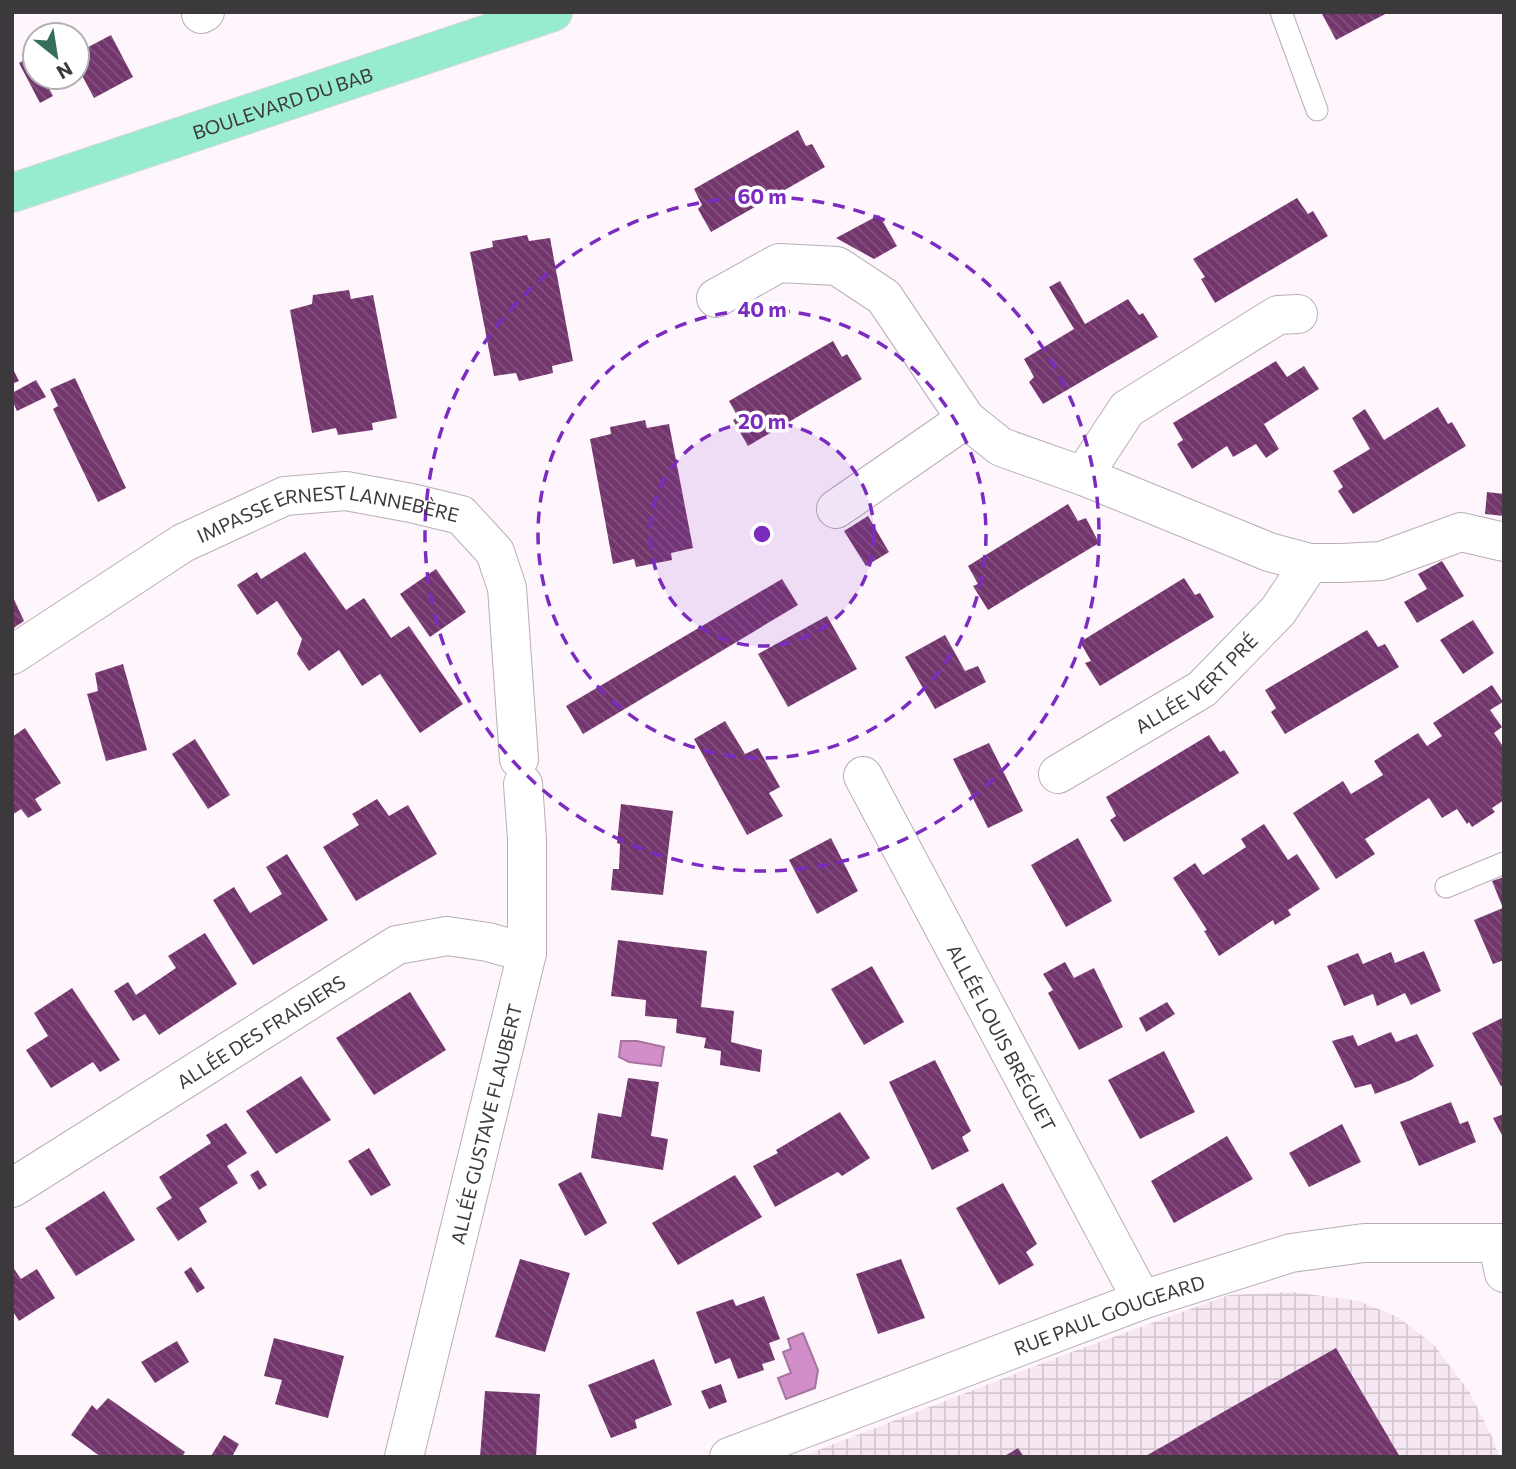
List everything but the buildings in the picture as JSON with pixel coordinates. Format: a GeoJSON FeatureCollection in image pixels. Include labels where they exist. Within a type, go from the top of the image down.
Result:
{"type":"FeatureCollection","features":[{"type":"Feature","properties":{"kind":"main road","name":"BOULEVARD DU BAB"},"geometry":{"type":"LineString","coordinates":[[12,193],[553,12]]}},
{"type":"Feature","properties":{"kind":"street"},"geometry":{"type":"LineString","coordinates":[[716,298],[779,262],[837,266],[884,297],[966,419],[1001,447],[1083,476],[1269,552],[1310,563],[1381,561],[1461,532],[1504,542]]}},
{"type":"Feature","properties":{"kind":"street"},"geometry":{"type":"LineString","coordinates":[[1083,476],[1127,409],[1278,315],[1298,314]]}},
{"type":"Feature","properties":{"kind":"street"},"geometry":{"type":"LineString","coordinates":[[836,509],[966,419]]}},
{"type":"Feature","properties":{"kind":"street","name":"IMPASSE ERNEST LANNEBÈRE"},"geometry":{"type":"LineString","coordinates":[[12,655],[183,543],[285,495],[346,491],[411,503],[461,515],[495,552],[507,588],[521,772]]}},
{"type":"Feature","properties":{"kind":"street","name":"ALLÉE VERT PRÉ"},"geometry":{"type":"LineString","coordinates":[[1058,774],[1202,689],[1278,611],[1310,563]]}},
{"type":"Feature","properties":{"kind":"street","name":"ALLÉE GUSTAVE FLAUBERT"},"geometry":{"type":"LineString","coordinates":[[404,1457],[527,953],[527,839],[521,772]]}},
{"type":"Feature","properties":{"kind":"street","name":"ALLÉE LOUIS BRÉGUET"},"geometry":{"type":"LineString","coordinates":[[863,776],[1142,1300]]}},
{"type":"Feature","properties":{"kind":"street","name":"ALLÉE DES FRAISIERS"},"geometry":{"type":"LineString","coordinates":[[12,1188],[397,945],[447,936],[488,942],[527,953]]}},
{"type":"Feature","properties":{"kind":"street","name":"RUE PAUL GOUGEARD"},"geometry":{"type":"LineString","coordinates":[[729,1457],[1142,1300],[1291,1253],[1363,1243],[1504,1244]]}},
{"type":"Feature","properties":{"kind":"street"},"geometry":{"type":"LineString","coordinates":[[1504,1244],[1501,1259],[1504,1273]]}},
{"type":"Feature","properties":{"kind":"lane"},"geometry":{"type":"LineString","coordinates":[[1281,12],[1317,110]]}},
{"type":"Feature","properties":{"kind":"lane"},"geometry":{"type":"LineString","coordinates":[[1446,887],[1504,863]]}},
{"type":"Feature","properties":{"kind":"shaded area"},"geometry":{"type":"Polygon","coordinates":[[[621,1041],[637,1041],[664,1047],[661,1066],[629,1062],[619,1057],[621,1041]]]}},
{"type":"Feature","properties":{"kind":"shaded area"},"geometry":{"type":"Polygon","coordinates":[[[1293,1292],[1359,1301],[1398,1317],[1434,1345],[1469,1391],[1499,1457],[800,1457],[1061,1356],[1229,1295],[1293,1292]]]}},
{"type":"Feature","properties":{"kind":"shaded area"},"geometry":{"type":"Polygon","coordinates":[[[803,1333],[818,1370],[815,1388],[786,1399],[778,1378],[791,1373],[783,1352],[791,1349],[788,1339],[803,1333]]]}}]}
